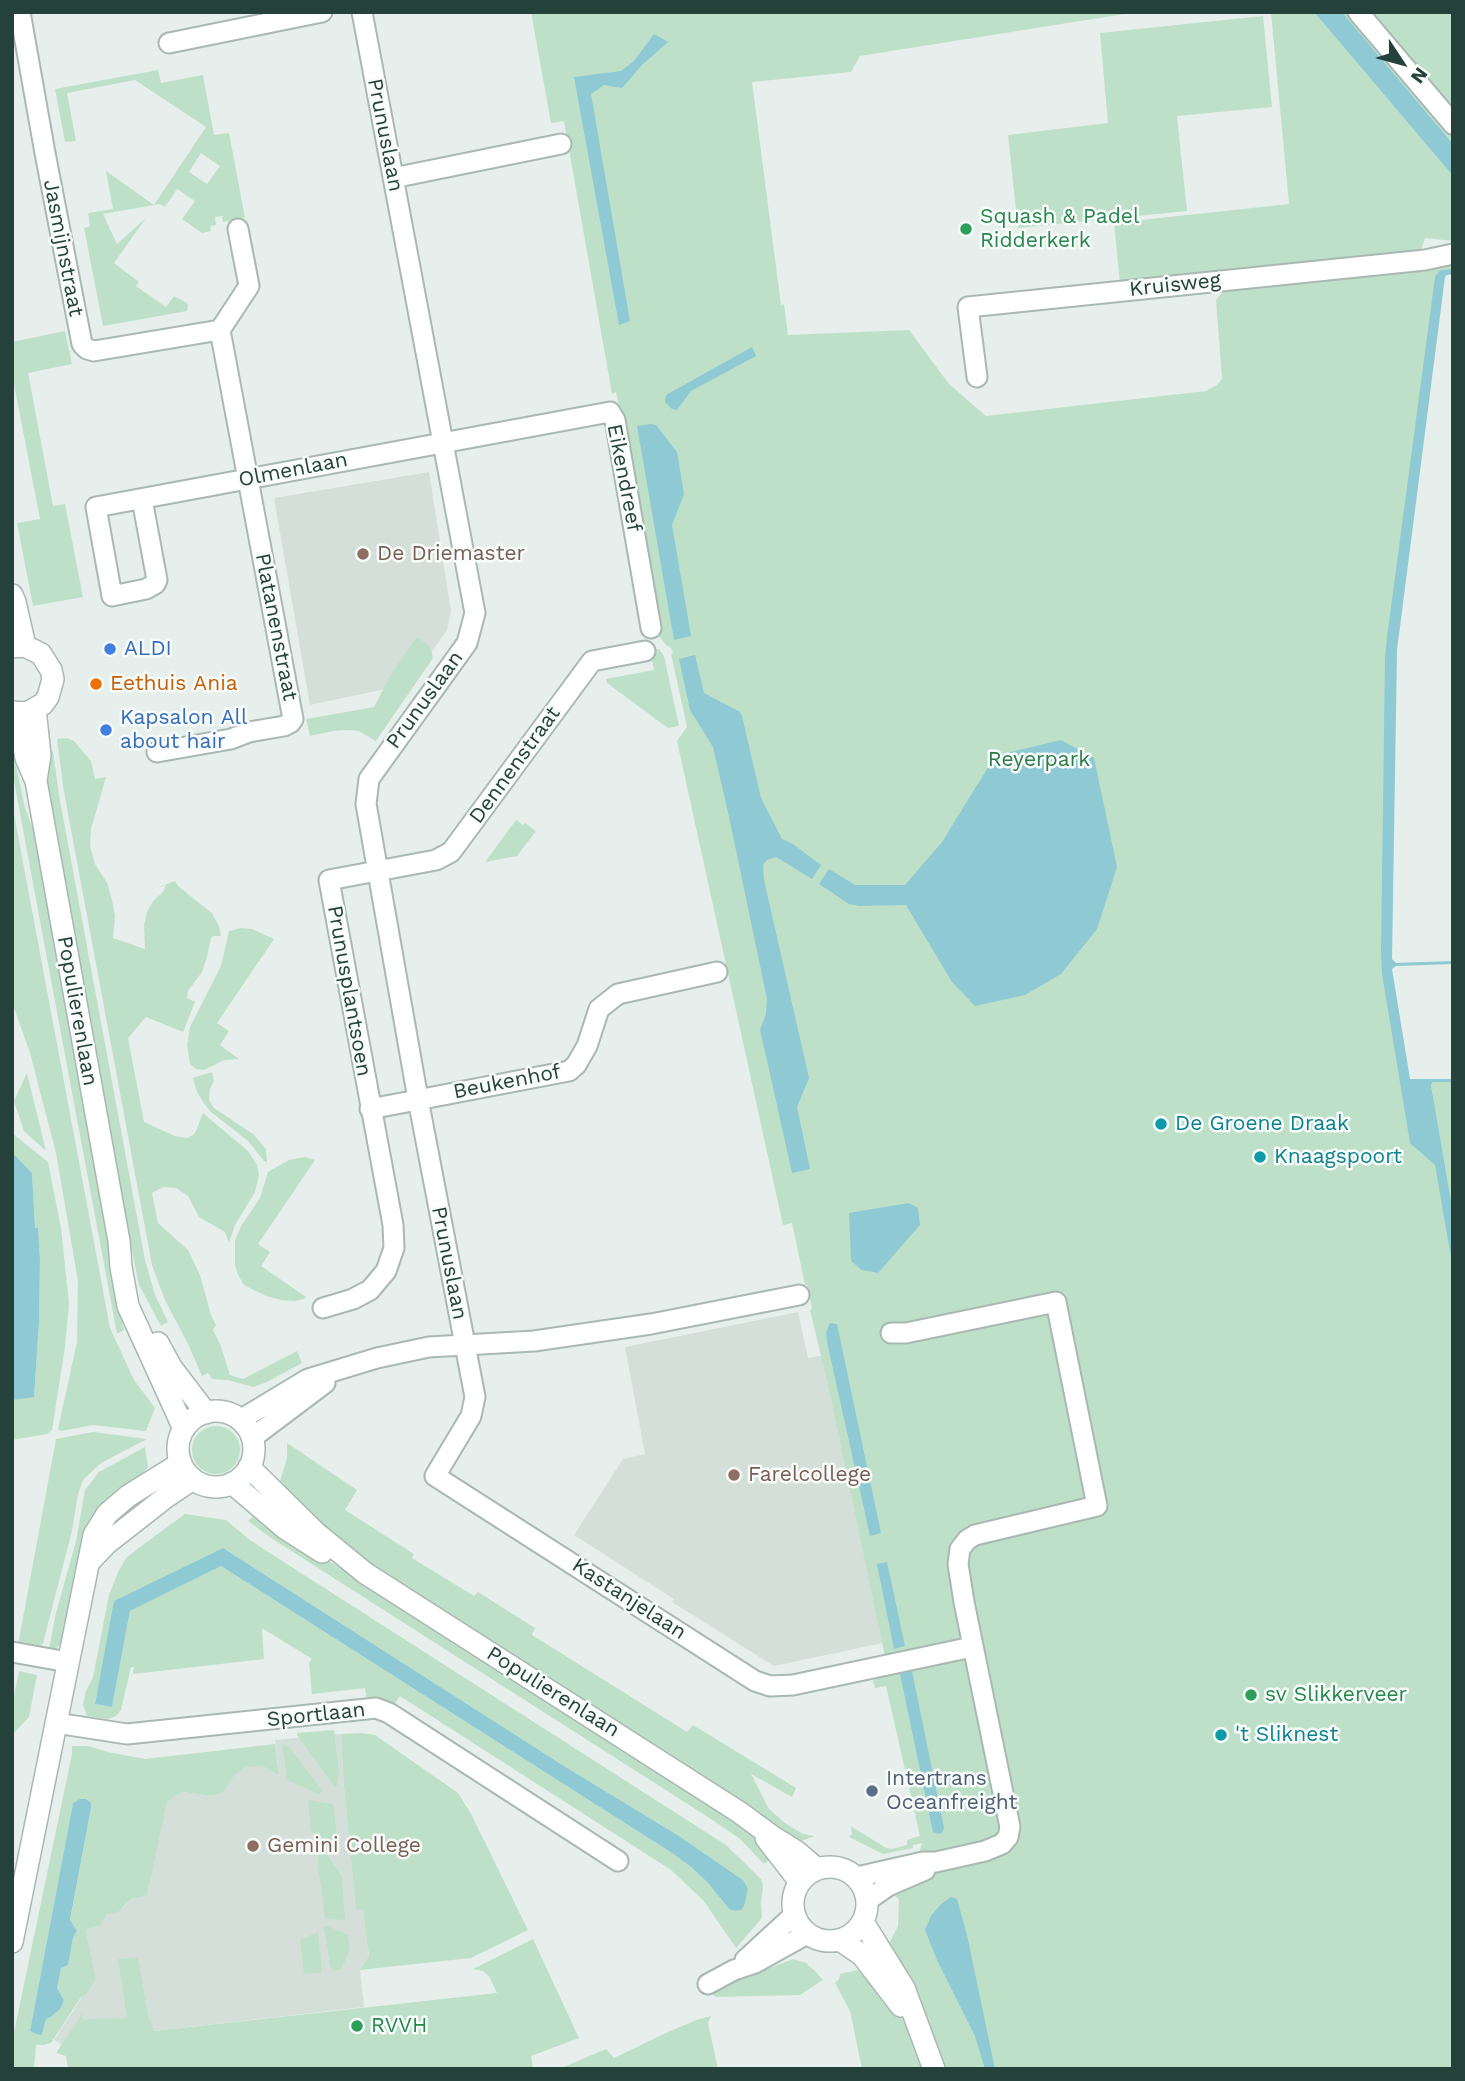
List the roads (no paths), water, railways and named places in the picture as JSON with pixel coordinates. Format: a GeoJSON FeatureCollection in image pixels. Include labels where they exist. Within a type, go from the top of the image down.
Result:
{"type":"FeatureCollection","features":[{"type":"Feature","properties":{"kind":"street","name":"Jasmijnstraat"},"geometry":{"type":"LineString","coordinates":[[20,12],[82,344],[94,351],[220,330]]}},
{"type":"Feature","properties":{"kind":"street"},"geometry":{"type":"LineString","coordinates":[[169,43],[322,12]]}},
{"type":"Feature","properties":{"kind":"street","name":"Prunuslaan"},"geometry":{"type":"LineString","coordinates":[[362,12],[475,613],[467,643],[369,779],[366,804],[465,1344]]}},
{"type":"Feature","properties":{"kind":"street"},"geometry":{"type":"LineString","coordinates":[[1358,12],[1453,124]]}},
{"type":"Feature","properties":{"kind":"street"},"geometry":{"type":"LineString","coordinates":[[393,178],[561,144]]}},
{"type":"Feature","properties":{"kind":"street"},"geometry":{"type":"LineString","coordinates":[[238,229],[249,286],[220,330],[248,479]]}},
{"type":"Feature","properties":{"kind":"street","name":"Kruisweg"},"geometry":{"type":"LineString","coordinates":[[977,377],[968,307],[1425,260],[1453,254]]}},
{"type":"Feature","properties":{"kind":"street","name":"Eikendreef"},"geometry":{"type":"LineString","coordinates":[[443,442],[610,412],[615,420],[651,628]]}},
{"type":"Feature","properties":{"kind":"street","name":"Olmenlaan"},"geometry":{"type":"LineString","coordinates":[[142,499],[157,580],[146,589],[112,596],[96,507],[443,442]]}},
{"type":"Feature","properties":{"kind":"street","name":"Platanenstraat"},"geometry":{"type":"LineString","coordinates":[[157,752],[231,739],[249,732],[288,724],[293,719],[248,479]]}},
{"type":"Feature","properties":{"kind":"street"},"geometry":{"type":"LineString","coordinates":[[12,595],[16,602],[18,647],[41,654],[53,679],[48,697],[22,712]]}},
{"type":"Feature","properties":{"kind":"street","name":"Dennenstraat"},"geometry":{"type":"LineString","coordinates":[[378,869],[436,860],[451,852],[592,661],[645,651]]}},
{"type":"Feature","properties":{"kind":"street","name":"Populierenlaan"},"geometry":{"type":"LineString","coordinates":[[22,712],[40,755],[36,781],[119,1241],[128,1306],[184,1429]]}},
{"type":"Feature","properties":{"kind":"street","name":"Prunusplantsoen"},"geometry":{"type":"LineString","coordinates":[[323,1308],[370,1290],[386,1271],[394,1248],[393,1225],[329,880],[378,869]]}},
{"type":"Feature","properties":{"kind":"street","name":"Beukenhof"},"geometry":{"type":"LineString","coordinates":[[418,1099],[569,1071],[576,1065],[587,1046],[599,1009],[618,994],[717,972]]}},
{"type":"Feature","properties":{"kind":"street"},"geometry":{"type":"LineString","coordinates":[[370,1109],[418,1099]]}},
{"type":"Feature","properties":{"kind":"street","name":"Populierenlaan"},"geometry":{"type":"LineString","coordinates":[[119,1241],[144,1318],[171,1367],[206,1413]]}},
{"type":"Feature","properties":{"kind":"street"},"geometry":{"type":"LineString","coordinates":[[246,1429],[315,1390],[352,1365],[377,1357],[429,1347],[547,1339],[651,1324],[799,1295]]}},
{"type":"Feature","properties":{"kind":"street"},"geometry":{"type":"LineString","coordinates":[[857,1877],[994,1848],[1008,1837],[1010,1827],[972,1647],[958,1564],[960,1549],[975,1535],[1097,1506],[1056,1302],[906,1333],[891,1333]]}},
{"type":"Feature","properties":{"kind":"street","name":"Kastanjelaan"},"geometry":{"type":"LineString","coordinates":[[465,1344],[475,1397],[471,1416],[435,1476],[755,1681],[770,1686],[793,1685],[972,1647]]}},
{"type":"Feature","properties":{"kind":"street"},"geometry":{"type":"LineString","coordinates":[[221,1412],[246,1429],[253,1451],[249,1467],[232,1483],[210,1487],[187,1471],[178,1447],[184,1429],[195,1418],[206,1413],[221,1412]]}},
{"type":"Feature","properties":{"kind":"street","name":"Populierenlaan"},"geometry":{"type":"LineString","coordinates":[[249,1467],[315,1532],[365,1573],[740,1812],[817,1868]]}},
{"type":"Feature","properties":{"kind":"street"},"geometry":{"type":"LineString","coordinates":[[12,1942],[94,1535],[107,1514],[128,1496],[187,1471]]}},
{"type":"Feature","properties":{"kind":"street","name":"Populierenlaan"},"geometry":{"type":"LineString","coordinates":[[232,1483],[286,1529],[337,1561],[365,1573]]}},
{"type":"Feature","properties":{"kind":"street"},"geometry":{"type":"LineString","coordinates":[[12,1652],[68,1662]]}},
{"type":"Feature","properties":{"kind":"street","name":"Sportlaan"},"geometry":{"type":"LineString","coordinates":[[56,1723],[127,1734],[376,1709],[389,1713],[618,1861]]}},
{"type":"Feature","properties":{"kind":"street","name":"Populierenlaan"},"geometry":{"type":"LineString","coordinates":[[740,1812],[770,1843],[800,1882]]}},
{"type":"Feature","properties":{"kind":"street"},"geometry":{"type":"LineString","coordinates":[[868,1900],[888,1886],[925,1870],[936,1862]]}},
{"type":"Feature","properties":{"kind":"street"},"geometry":{"type":"LineString","coordinates":[[838,1867],[857,1877],[868,1900],[863,1922],[849,1936],[840,1940],[817,1939],[807,1934],[794,1914],[793,1903],[794,1892],[807,1874],[817,1868],[838,1867]]}},
{"type":"Feature","properties":{"kind":"street"},"geometry":{"type":"LineString","coordinates":[[734,1970],[794,1914]]}},
{"type":"Feature","properties":{"kind":"street"},"geometry":{"type":"LineString","coordinates":[[863,1922],[904,1988],[934,2069]]}},
{"type":"Feature","properties":{"kind":"street"},"geometry":{"type":"LineString","coordinates":[[708,1984],[734,1970],[755,1963],[807,1934]]}},
{"type":"Feature","properties":{"kind":"street"},"geometry":{"type":"LineString","coordinates":[[840,1940],[862,1955],[921,2034]]}},
{"type":"Feature","properties":{"kind":"water"},"geometry":{"type":"Polygon","coordinates":[[[1314,12],[1342,12],[1453,144],[1453,176],[1314,12]]]}},
{"type":"Feature","properties":{"kind":"water"},"geometry":{"type":"Polygon","coordinates":[[[654,34],[668,42],[642,65],[622,88],[604,85],[591,94],[630,321],[619,325],[574,77],[621,71],[634,61],[654,34]]]}},
{"type":"Feature","properties":{"kind":"water"},"geometry":{"type":"Polygon","coordinates":[[[1453,269],[1453,274],[1445,277],[1397,650],[1392,959],[1396,963],[1453,961],[1453,964],[1396,966],[1392,969],[1410,1079],[1453,1079],[1453,1082],[1433,1082],[1431,1085],[1453,1212],[1453,1269],[1435,1165],[1410,1143],[1382,974],[1381,953],[1387,637],[1435,277],[1440,270],[1453,269]]]}},
{"type":"Feature","properties":{"kind":"water"},"geometry":{"type":"Polygon","coordinates":[[[752,347],[756,356],[691,391],[677,410],[665,402],[666,395],[752,347]]]}},
{"type":"Feature","properties":{"kind":"water"},"geometry":{"type":"Polygon","coordinates":[[[656,425],[677,452],[684,494],[672,525],[691,636],[674,640],[637,426],[656,425]]]}},
{"type":"Feature","properties":{"kind":"water"},"geometry":{"type":"Polygon","coordinates":[[[695,655],[704,693],[740,712],[742,716],[761,798],[782,839],[821,865],[812,879],[776,857],[767,860],[763,865],[764,880],[809,1078],[797,1107],[810,1169],[792,1173],[760,1030],[766,1014],[767,999],[728,812],[713,747],[690,710],[679,659],[695,655]]]}},
{"type":"Feature","properties":{"kind":"water"},"geometry":{"type":"Polygon","coordinates":[[[1061,740],[1094,758],[1117,867],[1097,929],[1061,974],[1025,995],[975,1006],[952,982],[906,905],[849,904],[819,884],[829,869],[855,885],[905,885],[942,842],[998,755],[1061,740]]]}},
{"type":"Feature","properties":{"kind":"water"},"geometry":{"type":"Polygon","coordinates":[[[12,1152],[32,1173],[35,1228],[38,1228],[40,1259],[34,1397],[12,1400],[12,1152]]]}},
{"type":"Feature","properties":{"kind":"water"},"geometry":{"type":"Polygon","coordinates":[[[909,1203],[918,1208],[920,1225],[878,1273],[862,1270],[851,1261],[849,1213],[909,1203]]]}},
{"type":"Feature","properties":{"kind":"water"},"geometry":{"type":"Polygon","coordinates":[[[830,1323],[837,1324],[881,1533],[870,1536],[827,1342],[826,1333],[830,1323]]]}},
{"type":"Feature","properties":{"kind":"water"},"geometry":{"type":"Polygon","coordinates":[[[223,1548],[564,1766],[679,1836],[743,1880],[748,1889],[744,1906],[741,1910],[729,1909],[708,1883],[672,1853],[221,1566],[130,1611],[112,1707],[95,1704],[114,1601],[223,1548]]]}},
{"type":"Feature","properties":{"kind":"water"},"geometry":{"type":"Polygon","coordinates":[[[887,1562],[905,1646],[894,1649],[877,1564],[887,1562]]]}},
{"type":"Feature","properties":{"kind":"water"},"geometry":{"type":"Polygon","coordinates":[[[912,1671],[944,1828],[939,1834],[933,1832],[900,1674],[912,1671]]]}},
{"type":"Feature","properties":{"kind":"water"},"geometry":{"type":"Polygon","coordinates":[[[80,1799],[91,1803],[91,1808],[70,1920],[77,1931],[68,1965],[61,1968],[57,1988],[64,2000],[61,2008],[46,2019],[42,2035],[30,2031],[73,1803],[80,1799]]]}},
{"type":"Feature","properties":{"kind":"water"},"geometry":{"type":"Polygon","coordinates":[[[951,1897],[957,1899],[967,1935],[995,2069],[985,2069],[975,2036],[925,1930],[931,1916],[951,1897]]]}},
{"type":"Feature","properties":{"kind":"place","name":"Squash & Padel Ridderkerk"},"geometry":{"type":"Point","coordinates":[966,229]}},
{"type":"Feature","properties":{"kind":"place","name":"De Driemaster"},"geometry":{"type":"Point","coordinates":[363,554]}},
{"type":"Feature","properties":{"kind":"place","name":"ALDI"},"geometry":{"type":"Point","coordinates":[110,649]}},
{"type":"Feature","properties":{"kind":"place","name":"Eethuis Ania"},"geometry":{"type":"Point","coordinates":[96,684]}},
{"type":"Feature","properties":{"kind":"place","name":"Kapsalon All about hair"},"geometry":{"type":"Point","coordinates":[106,730]}},
{"type":"Feature","properties":{"kind":"place","name":"De Groene Draak"},"geometry":{"type":"Point","coordinates":[1161,1124]}},
{"type":"Feature","properties":{"kind":"place","name":"Knaagspoort"},"geometry":{"type":"Point","coordinates":[1260,1157]}},
{"type":"Feature","properties":{"kind":"place","name":"Farelcollege"},"geometry":{"type":"Point","coordinates":[734,1475]}},
{"type":"Feature","properties":{"kind":"place","name":"sv Slikkerveer"},"geometry":{"type":"Point","coordinates":[1251,1695]}},
{"type":"Feature","properties":{"kind":"place","name":"'t Sliknest"},"geometry":{"type":"Point","coordinates":[1221,1735]}},
{"type":"Feature","properties":{"kind":"place","name":"Intertrans Oceanfreight"},"geometry":{"type":"Point","coordinates":[872,1791]}},
{"type":"Feature","properties":{"kind":"place","name":"Gemini College"},"geometry":{"type":"Point","coordinates":[253,1846]}},
{"type":"Feature","properties":{"kind":"place","name":"RVVH"},"geometry":{"type":"Point","coordinates":[357,2026]}},
{"type":"Feature","properties":{"kind":"park label","name":"Reyerpark"},"geometry":{"type":"Point","coordinates":[1039,760]}}]}
